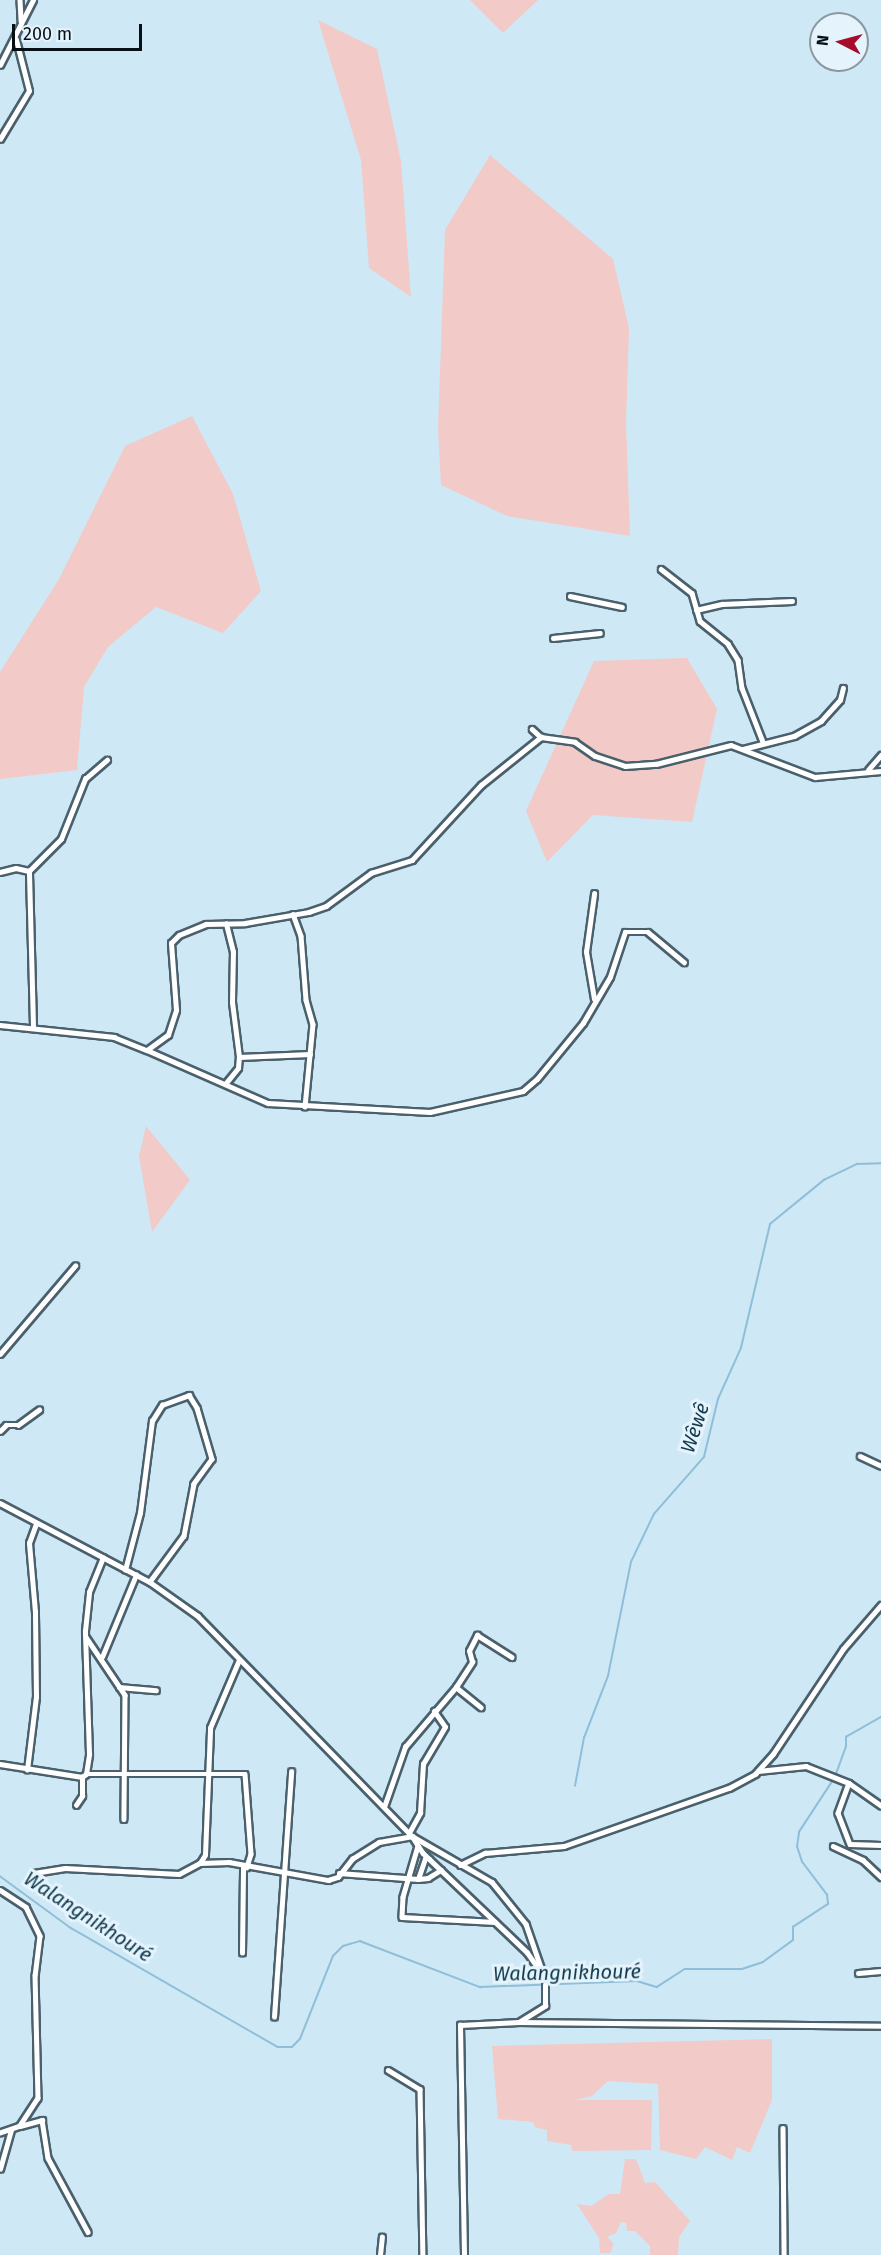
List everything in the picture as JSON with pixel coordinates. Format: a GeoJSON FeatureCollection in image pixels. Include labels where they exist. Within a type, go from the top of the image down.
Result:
{"type":"FeatureCollection","features":[{"type":"Feature","properties":{"kind":"street"},"geometry":{"type":"LineString","coordinates":[[20,0],[21,23]]}},
{"type":"Feature","properties":{"kind":"street"},"geometry":{"type":"LineString","coordinates":[[0,65],[16,40],[21,23],[33,0]]}},
{"type":"Feature","properties":{"kind":"street"},"geometry":{"type":"LineString","coordinates":[[0,139],[29,91],[16,40]]}},
{"type":"Feature","properties":{"kind":"street"},"geometry":{"type":"LineString","coordinates":[[660,569],[692,593],[700,621],[728,645],[738,660],[742,688],[763,742]]}},
{"type":"Feature","properties":{"kind":"street"},"geometry":{"type":"LineString","coordinates":[[570,596],[622,607]]}},
{"type":"Feature","properties":{"kind":"street"},"geometry":{"type":"LineString","coordinates":[[696,610],[722,604],[792,601]]}},
{"type":"Feature","properties":{"kind":"street"},"geometry":{"type":"LineString","coordinates":[[553,638],[600,633]]}},
{"type":"Feature","properties":{"kind":"street"},"geometry":{"type":"LineString","coordinates":[[743,749],[763,742],[794,736],[821,722],[840,700],[843,688]]}},
{"type":"Feature","properties":{"kind":"street"},"geometry":{"type":"LineString","coordinates":[[532,729],[541,736],[575,742],[595,756],[625,766],[656,764],[722,746],[743,749],[815,777],[868,770],[881,771]]}},
{"type":"Feature","properties":{"kind":"street"},"geometry":{"type":"LineString","coordinates":[[147,1050],[168,1035],[176,1010],[171,944],[196,927],[292,914],[326,906],[371,873],[421,855],[482,785],[541,736]]}},
{"type":"Feature","properties":{"kind":"street"},"geometry":{"type":"LineString","coordinates":[[868,770],[881,755]]}},
{"type":"Feature","properties":{"kind":"street"},"geometry":{"type":"LineString","coordinates":[[33,1026],[29,871],[33,862],[61,839],[85,779],[108,760]]}},
{"type":"Feature","properties":{"kind":"street"},"geometry":{"type":"LineString","coordinates":[[0,872],[16,868],[29,871]]}},
{"type":"Feature","properties":{"kind":"street"},"geometry":{"type":"LineString","coordinates":[[594,894],[586,952],[594,999]]}},
{"type":"Feature","properties":{"kind":"street"},"geometry":{"type":"LineString","coordinates":[[292,914],[301,936],[306,1000],[313,1024],[305,1107]]}},
{"type":"Feature","properties":{"kind":"street"},"geometry":{"type":"LineString","coordinates":[[226,924],[233,952],[232,1002],[239,1057],[238,1068],[226,1083]]}},
{"type":"Feature","properties":{"kind":"street"},"geometry":{"type":"LineString","coordinates":[[0,1025],[33,1026],[114,1037],[226,1083],[268,1103],[305,1107],[430,1112],[523,1091],[572,1041],[594,999],[610,977],[620,938],[629,930],[648,932],[684,962]]}},
{"type":"Feature","properties":{"kind":"street"},"geometry":{"type":"LineString","coordinates":[[239,1057],[310,1054]]}},
{"type":"Feature","properties":{"kind":"street"},"geometry":{"type":"LineString","coordinates":[[0,1354],[75,1266]]}},
{"type":"Feature","properties":{"kind":"street"},"geometry":{"type":"LineString","coordinates":[[125,1570],[140,1513],[152,1421],[162,1405],[189,1395],[198,1408],[212,1459],[194,1484],[184,1536],[150,1582]]}},
{"type":"Feature","properties":{"kind":"street"},"geometry":{"type":"LineString","coordinates":[[0,1431],[6,1425],[18,1425],[39,1410]]}},
{"type":"Feature","properties":{"kind":"street"},"geometry":{"type":"LineString","coordinates":[[860,1456],[881,1466]]}},
{"type":"Feature","properties":{"kind":"street"},"geometry":{"type":"LineString","coordinates":[[0,1503],[36,1524],[150,1582],[198,1616],[411,1834],[492,1882],[526,1924],[545,1979],[528,1952],[430,1859],[411,1834]]}},
{"type":"Feature","properties":{"kind":"street"},"geometry":{"type":"LineString","coordinates":[[27,1770],[36,1697],[35,1612],[29,1543],[36,1524]]}},
{"type":"Feature","properties":{"kind":"street"},"geometry":{"type":"LineString","coordinates":[[76,1805],[82,1796],[89,1754],[86,1637],[89,1592],[103,1558]]}},
{"type":"Feature","properties":{"kind":"street"},"geometry":{"type":"LineString","coordinates":[[102,1657],[136,1575]]}},
{"type":"Feature","properties":{"kind":"street"},"geometry":{"type":"LineString","coordinates":[[460,1865],[485,1853],[564,1846],[729,1788],[758,1771],[773,1754],[843,1649],[881,1605]]}},
{"type":"Feature","properties":{"kind":"street"},"geometry":{"type":"LineString","coordinates":[[384,1807],[405,1748],[456,1687],[472,1662],[469,1651],[477,1635],[512,1657]]}},
{"type":"Feature","properties":{"kind":"street"},"geometry":{"type":"LineString","coordinates":[[86,1637],[102,1657],[124,1695],[124,1820]]}},
{"type":"Feature","properties":{"kind":"street"},"geometry":{"type":"LineString","coordinates":[[200,1863],[205,1855],[210,1728],[239,1660]]}},
{"type":"Feature","properties":{"kind":"street"},"geometry":{"type":"LineString","coordinates":[[119,1687],[156,1690]]}},
{"type":"Feature","properties":{"kind":"street"},"geometry":{"type":"LineString","coordinates":[[456,1687],[481,1707]]}},
{"type":"Feature","properties":{"kind":"street"},"geometry":{"type":"LineString","coordinates":[[411,1834],[420,1813],[423,1764],[445,1727],[434,1711]]}},
{"type":"Feature","properties":{"kind":"street"},"geometry":{"type":"LineString","coordinates":[[0,1764],[27,1770],[84,1775],[248,1776],[251,1854],[245,1867],[242,1953]]}},
{"type":"Feature","properties":{"kind":"street"},"geometry":{"type":"LineString","coordinates":[[758,1771],[806,1766],[849,1783],[881,1806]]}},
{"type":"Feature","properties":{"kind":"street"},"geometry":{"type":"LineString","coordinates":[[274,2017],[281,1937],[281,1873],[291,1772]]}},
{"type":"Feature","properties":{"kind":"street"},"geometry":{"type":"LineString","coordinates":[[849,1783],[838,1813],[850,1844],[881,1845]]}},
{"type":"Feature","properties":{"kind":"street"},"geometry":{"type":"LineString","coordinates":[[34,1873],[65,1868],[179,1874],[200,1863],[229,1862],[245,1867],[328,1880],[338,1878],[339,1873],[379,1842],[411,1834]]}},
{"type":"Feature","properties":{"kind":"street"},"geometry":{"type":"LineString","coordinates":[[418,1846],[408,1878],[402,1917],[495,1922]]}},
{"type":"Feature","properties":{"kind":"street"},"geometry":{"type":"LineString","coordinates":[[833,1846],[863,1860],[881,1877]]}},
{"type":"Feature","properties":{"kind":"street"},"geometry":{"type":"LineString","coordinates":[[418,1879],[425,1859],[430,1859]]}},
{"type":"Feature","properties":{"kind":"street"},"geometry":{"type":"LineString","coordinates":[[339,1873],[418,1879],[428,1878],[441,1870]]}},
{"type":"Feature","properties":{"kind":"street"},"geometry":{"type":"LineString","coordinates":[[0,1890],[26,1907],[40,1936],[35,1975],[38,2098],[20,2126]]}},
{"type":"Feature","properties":{"kind":"street"},"geometry":{"type":"LineString","coordinates":[[858,1973],[881,1971]]}},
{"type":"Feature","properties":{"kind":"street"},"geometry":{"type":"LineString","coordinates":[[519,2022],[545,2006],[545,1985]]}},
{"type":"Feature","properties":{"kind":"street"},"geometry":{"type":"LineString","coordinates":[[464,2255],[460,2025],[519,2022],[881,2026]]}},
{"type":"Feature","properties":{"kind":"street"},"geometry":{"type":"LineString","coordinates":[[388,2070],[420,2089],[423,2255]]}},
{"type":"Feature","properties":{"kind":"street"},"geometry":{"type":"LineString","coordinates":[[0,2133],[42,2120],[48,2158],[88,2232]]}},
{"type":"Feature","properties":{"kind":"street"},"geometry":{"type":"LineString","coordinates":[[783,2128],[784,2255]]}},
{"type":"Feature","properties":{"kind":"street"},"geometry":{"type":"LineString","coordinates":[[0,2169],[10,2130]]}},
{"type":"Feature","properties":{"kind":"street"},"geometry":{"type":"LineString","coordinates":[[380,2255],[382,2237]]}},
{"type":"Feature","properties":{"kind":"shaded area"},"geometry":{"type":"Polygon","coordinates":[[[470,0],[538,0],[503,33],[470,0]]]}},
{"type":"Feature","properties":{"kind":"shaded area"},"geometry":{"type":"Polygon","coordinates":[[[318,20],[377,49],[401,161],[411,297],[369,268],[361,160],[318,20]]]}},
{"type":"Feature","properties":{"kind":"shaded area"},"geometry":{"type":"Polygon","coordinates":[[[490,155],[613,259],[629,328],[626,424],[630,536],[507,516],[441,485],[438,428],[445,230],[490,155]]]}},
{"type":"Feature","properties":{"kind":"shaded area"},"geometry":{"type":"Polygon","coordinates":[[[192,416],[233,494],[261,591],[223,633],[156,607],[108,647],[84,687],[77,770],[0,779],[0,672],[59,579],[125,446],[192,416]]]}},
{"type":"Feature","properties":{"kind":"shaded area"},"geometry":{"type":"Polygon","coordinates":[[[687,658],[717,709],[692,822],[593,815],[547,862],[526,811],[594,661],[687,658]]]}},
{"type":"Feature","properties":{"kind":"shaded area"},"geometry":{"type":"Polygon","coordinates":[[[146,1126],[190,1180],[152,1232],[139,1156],[146,1126]]]}},
{"type":"Feature","properties":{"kind":"shaded area"},"geometry":{"type":"Polygon","coordinates":[[[772,2039],[772,2100],[750,2153],[737,2147],[732,2160],[705,2147],[696,2159],[660,2150],[658,2084],[608,2081],[592,2096],[575,2100],[652,2100],[651,2150],[572,2151],[571,2145],[547,2141],[547,2130],[535,2127],[533,2122],[498,2119],[492,2046],[772,2039]]]}},
{"type":"Feature","properties":{"kind":"shaded area"},"geometry":{"type":"Polygon","coordinates":[[[625,2159],[636,2159],[645,2183],[655,2182],[690,2221],[679,2237],[678,2255],[650,2255],[650,2246],[635,2231],[627,2231],[626,2223],[621,2222],[616,2233],[607,2237],[614,2244],[610,2253],[600,2253],[599,2238],[577,2204],[591,2206],[609,2194],[620,2194],[625,2159]]]}},
{"type":"Feature","properties":{"kind":"waterway","name":"Wêwê"},"geometry":{"type":"LineString","coordinates":[[575,1786],[584,1738],[608,1676],[631,1562],[654,1514],[704,1457],[718,1399],[741,1348],[770,1224],[824,1180],[857,1164],[881,1163]]}},
{"type":"Feature","properties":{"kind":"waterway","name":"Walangnikhouré"},"geometry":{"type":"LineString","coordinates":[[836,1774],[846,1747],[846,1737],[881,1717]]}},
{"type":"Feature","properties":{"kind":"waterway","name":"Walangnikhouré"},"geometry":{"type":"LineString","coordinates":[[0,1876],[71,1928],[278,2047],[292,2047],[300,2039],[333,1956],[343,1946],[360,1941],[480,1987],[637,1981],[657,1987],[685,1969],[742,1969],[763,1962],[793,1940],[793,1927],[828,1904],[827,1895],[802,1862],[797,1847],[799,1832],[833,1780]]}}]}
